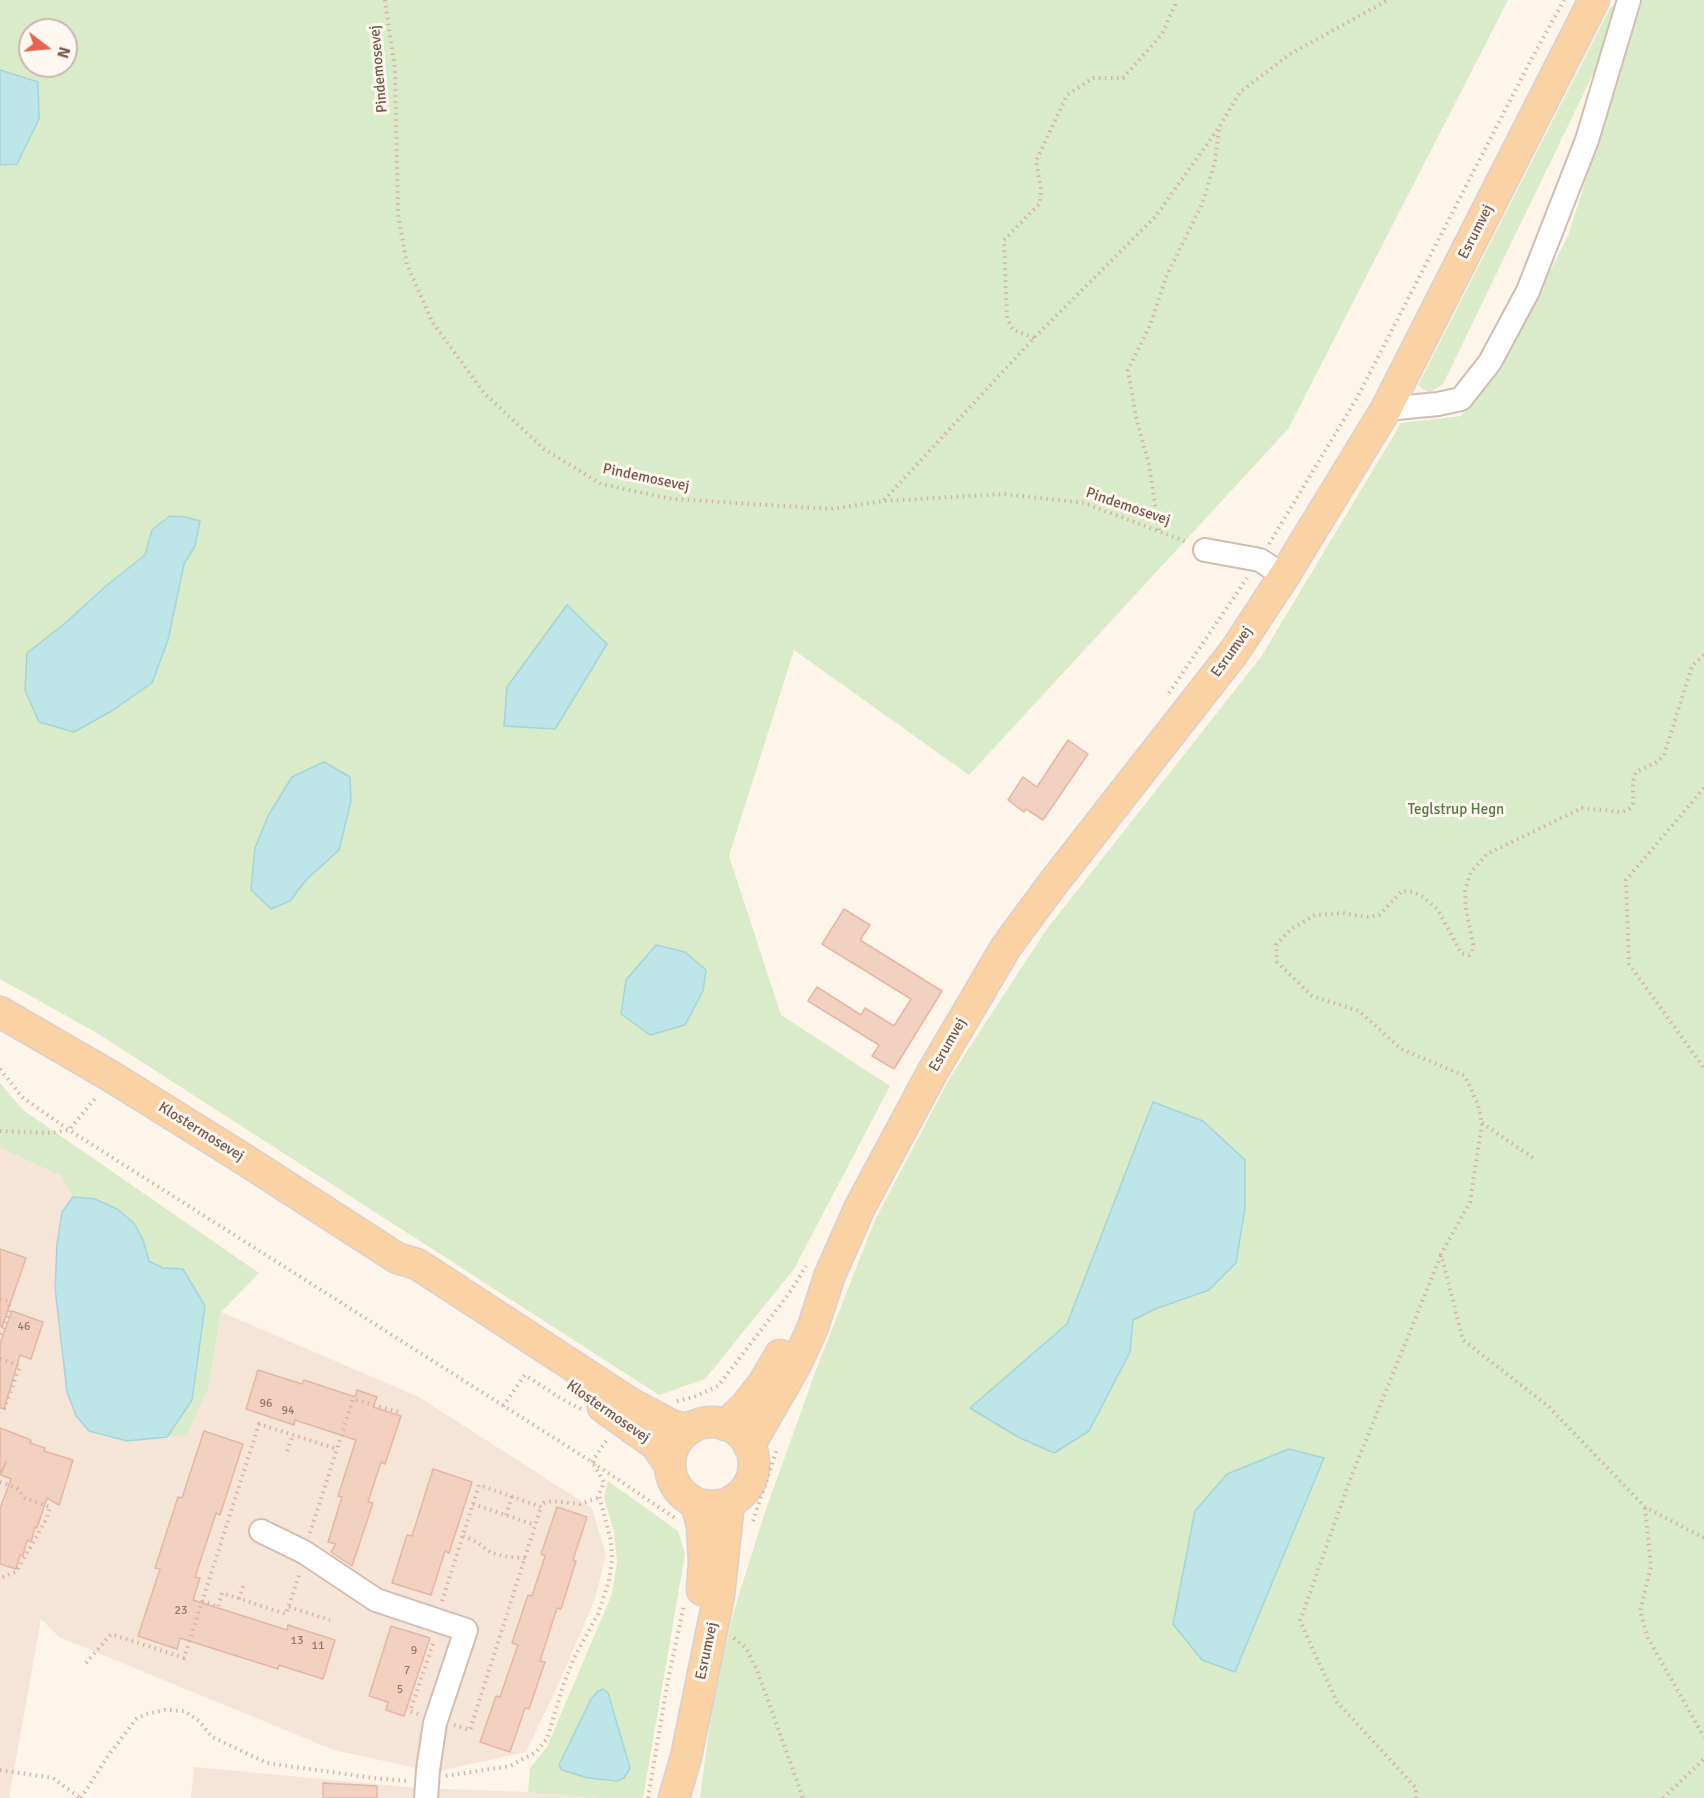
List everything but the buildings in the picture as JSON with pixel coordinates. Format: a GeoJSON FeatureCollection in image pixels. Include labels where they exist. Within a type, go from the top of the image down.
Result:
{"type":"FeatureCollection","features":[{"type":"Feature","properties":{"kind":"main road","name":"Esrumvej"},"geometry":{"type":"LineString","coordinates":[[763,1446],[860,1207],[933,1071],[1002,955],[1054,882],[1234,652],[1284,576],[1386,409],[1594,0]]}},
{"type":"Feature","properties":{"kind":"main road","name":"Klostermosevej"},"geometry":{"type":"LineString","coordinates":[[0,1012],[112,1077],[397,1258],[417,1264],[630,1403],[673,1426],[690,1429]]}},
{"type":"Feature","properties":{"kind":"main road","name":"Klostermosevej"},"geometry":{"type":"LineString","coordinates":[[397,1258],[414,1279],[453,1307],[621,1418],[655,1444],[670,1465]]}},
{"type":"Feature","properties":{"kind":"main road","name":"Esrumvej"},"geometry":{"type":"LineString","coordinates":[[725,1425],[745,1407],[763,1384],[830,1277]]}},
{"type":"Feature","properties":{"kind":"main road"},"geometry":{"type":"LineString","coordinates":[[701,1424],[725,1425],[763,1446],[753,1462],[751,1478],[743,1491],[729,1503],[688,1512],[685,1497],[677,1488],[672,1477],[671,1454],[675,1444],[690,1429],[701,1424]]}},
{"type":"Feature","properties":{"kind":"main road","name":"Esrumvej"},"geometry":{"type":"LineString","coordinates":[[674,1798],[686,1757],[719,1595],[729,1503]]}},
{"type":"Feature","properties":{"kind":"main road","name":"Esrumvej"},"geometry":{"type":"LineString","coordinates":[[674,1798],[675,1756],[699,1611],[704,1563],[702,1526],[688,1512]]}},
{"type":"Feature","properties":{"kind":"lane"},"geometry":{"type":"LineString","coordinates":[[1386,409],[1438,404],[1461,399],[1490,362],[1528,291],[1587,140],[1629,0]]}},
{"type":"Feature","properties":{"kind":"lane"},"geometry":{"type":"LineString","coordinates":[[1205,550],[1260,560],[1284,576]]}},
{"type":"Feature","properties":{"kind":"lane"},"geometry":{"type":"LineString","coordinates":[[261,1531],[376,1600],[466,1630],[435,1723],[427,1782]]}},
{"type":"Feature","properties":{"kind":"path","name":"Pindemosevej"},"geometry":{"type":"LineString","coordinates":[[385,0],[395,70],[398,214],[407,265],[433,323],[484,393],[544,449],[601,484],[672,499],[831,509],[884,501],[1004,494],[1084,502],[1205,550]]}},
{"type":"Feature","properties":{"kind":"path"},"geometry":{"type":"LineString","coordinates":[[1034,339],[1013,330],[1007,318],[1004,240],[1040,202],[1041,189],[1036,161],[1067,95],[1093,78],[1123,78],[1162,34],[1175,0]]}},
{"type":"Feature","properties":{"kind":"path"},"geometry":{"type":"LineString","coordinates":[[884,501],[1034,339],[1155,217],[1220,126],[1240,92],[1290,54],[1388,0]]}},
{"type":"Feature","properties":{"kind":"path"},"geometry":{"type":"LineString","coordinates":[[1260,560],[1358,396],[1564,0]]}},
{"type":"Feature","properties":{"kind":"path"},"geometry":{"type":"LineString","coordinates":[[1159,530],[1149,465],[1136,417],[1128,370],[1151,323],[1166,277],[1203,202],[1215,162],[1220,126]]}},
{"type":"Feature","properties":{"kind":"path"},"geometry":{"type":"LineString","coordinates":[[1416,1798],[1416,1788],[1337,1702],[1300,1621],[1351,1477],[1441,1254],[1470,1202],[1482,1123],[1478,1105],[1465,1076],[1401,1049],[1359,1011],[1312,996],[1277,963],[1276,945],[1291,929],[1315,915],[1343,913],[1368,917],[1379,915],[1402,891],[1413,892],[1423,897],[1438,910],[1461,953],[1469,955],[1473,945],[1465,890],[1471,872],[1487,854],[1582,808],[1622,812],[1629,809],[1633,803],[1633,780],[1636,772],[1657,762],[1664,755],[1692,666],[1704,655]]}},
{"type":"Feature","properties":{"kind":"path"},"geometry":{"type":"LineString","coordinates":[[1704,788],[1626,880],[1629,964],[1704,1068]]}},
{"type":"Feature","properties":{"kind":"path"},"geometry":{"type":"LineString","coordinates":[[0,1069],[22,1097],[69,1130],[592,1462],[688,1512]]}},
{"type":"Feature","properties":{"kind":"path"},"geometry":{"type":"LineString","coordinates":[[0,1131],[51,1133],[69,1130],[112,1077]]}},
{"type":"Feature","properties":{"kind":"path"},"geometry":{"type":"LineString","coordinates":[[1482,1123],[1536,1161]]}},
{"type":"Feature","properties":{"kind":"path"},"geometry":{"type":"LineString","coordinates":[[1441,1254],[1463,1340],[1548,1406],[1645,1507],[1704,1538]]}},
{"type":"Feature","properties":{"kind":"path"},"geometry":{"type":"LineString","coordinates":[[0,1299],[8,1301],[10,1309],[0,1338]]}},
{"type":"Feature","properties":{"kind":"path"},"geometry":{"type":"LineString","coordinates":[[0,1359],[20,1366],[4,1410],[0,1412]]}},
{"type":"Feature","properties":{"kind":"path"},"geometry":{"type":"LineString","coordinates":[[670,1403],[694,1397],[718,1386],[736,1364]]}},
{"type":"Feature","properties":{"kind":"path"},"geometry":{"type":"LineString","coordinates":[[503,1406],[525,1375],[560,1398],[588,1412]]}},
{"type":"Feature","properties":{"kind":"path"},"geometry":{"type":"LineString","coordinates":[[202,1601],[218,1606],[222,1593],[286,1614],[353,1399],[402,1413]]}},
{"type":"Feature","properties":{"kind":"path"},"geometry":{"type":"LineString","coordinates":[[86,1663],[111,1635],[184,1658],[259,1424],[337,1449]]}},
{"type":"Feature","properties":{"kind":"path"},"geometry":{"type":"LineString","coordinates":[[592,1462],[610,1434]]}},
{"type":"Feature","properties":{"kind":"path"},"geometry":{"type":"LineString","coordinates":[[287,1451],[293,1435]]}},
{"type":"Feature","properties":{"kind":"path"},"geometry":{"type":"LineString","coordinates":[[752,1524],[763,1446]]}},
{"type":"Feature","properties":{"kind":"path"},"geometry":{"type":"LineString","coordinates":[[0,1770],[53,1778],[81,1798],[108,1756],[136,1719],[146,1714],[165,1710],[184,1711],[199,1721],[212,1737],[267,1762],[373,1779],[427,1782],[510,1766],[536,1752],[547,1739],[567,1675],[598,1614],[609,1581],[612,1560],[611,1541],[600,1497],[604,1482],[592,1462]]}},
{"type":"Feature","properties":{"kind":"path"},"geometry":{"type":"LineString","coordinates":[[0,1482],[17,1488],[25,1498],[50,1507],[46,1520],[16,1572],[0,1578]]}},
{"type":"Feature","properties":{"kind":"path"},"geometry":{"type":"LineString","coordinates":[[436,1620],[479,1485],[541,1507],[544,1503],[552,1501],[580,1504],[600,1497]]}},
{"type":"Feature","properties":{"kind":"path"},"geometry":{"type":"LineString","coordinates":[[506,1515],[512,1496]]}},
{"type":"Feature","properties":{"kind":"path"},"geometry":{"type":"LineString","coordinates":[[473,1504],[535,1525]]}},
{"type":"Feature","properties":{"kind":"path"},"geometry":{"type":"LineString","coordinates":[[1645,1507],[1651,1566],[1640,1611],[1648,1638],[1704,1737]]}},
{"type":"Feature","properties":{"kind":"path"},"geometry":{"type":"LineString","coordinates":[[463,1536],[477,1542],[491,1553],[525,1558]]}},
{"type":"Feature","properties":{"kind":"path"},"geometry":{"type":"LineString","coordinates":[[239,1599],[243,1586]]}},
{"type":"Feature","properties":{"kind":"path"},"geometry":{"type":"LineString","coordinates":[[648,1798],[685,1598]]}},
{"type":"Feature","properties":{"kind":"path"},"geometry":{"type":"LineString","coordinates":[[289,1606],[330,1620]]}},
{"type":"Feature","properties":{"kind":"path"},"geometry":{"type":"LineString","coordinates":[[726,1635],[733,1637],[746,1648],[757,1670],[803,1798]]}},
{"type":"Feature","properties":{"kind":"path"},"geometry":{"type":"LineString","coordinates":[[1663,1798],[1704,1759]]}},
{"type":"Feature","properties":{"kind":"shaded area"},"geometry":{"type":"Polygon","coordinates":[[[0,1148],[61,1176],[73,1197],[62,1212],[57,1244],[55,1288],[67,1392],[127,1441],[187,1435],[209,1387],[221,1312],[419,1397],[592,1508],[606,1555],[595,1599],[526,1752],[434,1772],[334,1750],[59,1637],[41,1619],[9,1798],[0,1798],[0,1148]]]}},
{"type":"Feature","properties":{"kind":"shaded area"},"geometry":{"type":"Polygon","coordinates":[[[194,1767],[418,1788],[528,1792],[598,1798],[191,1798],[194,1767]]]}},
{"type":"Feature","properties":{"kind":"green space"},"geometry":{"type":"Polygon","coordinates":[[[0,0],[1508,0],[1288,429],[969,775],[794,650],[729,856],[781,1015],[890,1086],[794,1269],[705,1379],[659,1395],[97,1033],[0,979],[0,0]]]}},
{"type":"Feature","properties":{"kind":"green space","name":"Teglstrup Hegn"},"geometry":{"type":"Polygon","coordinates":[[[1643,0],[1704,0],[1704,1798],[700,1798],[711,1714],[732,1617],[765,1512],[816,1370],[875,1220],[949,1079],[1046,930],[1261,657],[1401,423],[1461,416],[1501,366],[1568,236],[1643,0]],[[1155,1309],[1067,1324],[970,1408],[1018,1437],[1054,1453],[1130,1352],[1133,1320],[1155,1309]]]}},
{"type":"Feature","properties":{"kind":"green space"},"geometry":{"type":"Polygon","coordinates":[[[1611,6],[1619,7],[1609,41],[1443,384],[1429,393],[1418,385],[1611,6]]]}},
{"type":"Feature","properties":{"kind":"green space"},"geometry":{"type":"Polygon","coordinates":[[[0,1083],[23,1110],[259,1273],[221,1312],[209,1387],[187,1435],[167,1437],[192,1400],[205,1305],[183,1269],[163,1268],[149,1261],[143,1240],[95,1199],[73,1197],[61,1176],[0,1148],[0,1083]]]}},
{"type":"Feature","properties":{"kind":"green space"},"geometry":{"type":"Polygon","coordinates":[[[608,1481],[678,1531],[685,1554],[643,1798],[598,1798],[528,1792],[530,1768],[547,1747],[612,1594],[617,1561],[614,1532],[604,1497],[608,1481]]]}},
{"type":"Feature","properties":{"kind":"water"},"geometry":{"type":"Polygon","coordinates":[[[0,70],[18,76],[18,78],[38,82],[39,119],[17,164],[0,165],[0,70]]]}},
{"type":"Feature","properties":{"kind":"water"},"geometry":{"type":"Polygon","coordinates":[[[170,516],[200,521],[195,546],[184,564],[168,640],[152,683],[110,712],[74,732],[39,722],[25,690],[27,653],[145,555],[152,530],[170,516]]]}},
{"type":"Feature","properties":{"kind":"water"},"geometry":{"type":"Polygon","coordinates":[[[567,605],[607,644],[555,729],[504,726],[507,687],[567,605]]]}},
{"type":"Feature","properties":{"kind":"water"},"geometry":{"type":"Polygon","coordinates":[[[324,762],[350,777],[351,801],[339,850],[306,880],[290,901],[271,909],[251,890],[255,848],[268,816],[292,777],[324,762]]]}},
{"type":"Feature","properties":{"kind":"water"},"geometry":{"type":"Polygon","coordinates":[[[656,945],[685,952],[706,970],[703,991],[685,1025],[650,1035],[621,1014],[626,980],[656,945]]]}},
{"type":"Feature","properties":{"kind":"water"},"geometry":{"type":"Polygon","coordinates":[[[1153,1102],[1203,1121],[1245,1160],[1245,1208],[1236,1263],[1209,1290],[1155,1309],[1133,1320],[1130,1352],[1089,1431],[1054,1453],[1018,1437],[970,1408],[1067,1324],[1153,1102]]]}},
{"type":"Feature","properties":{"kind":"water"},"geometry":{"type":"Polygon","coordinates":[[[73,1197],[95,1199],[117,1209],[134,1223],[143,1240],[149,1261],[163,1268],[183,1269],[205,1306],[192,1400],[167,1437],[127,1441],[89,1431],[76,1416],[67,1392],[55,1288],[57,1244],[62,1212],[73,1197]]]}},
{"type":"Feature","properties":{"kind":"water"},"geometry":{"type":"Polygon","coordinates":[[[1289,1449],[1324,1458],[1235,1672],[1202,1660],[1173,1624],[1195,1511],[1227,1474],[1289,1449]]]}},
{"type":"Feature","properties":{"kind":"water"},"geometry":{"type":"Polygon","coordinates":[[[603,1689],[608,1693],[630,1768],[624,1778],[617,1781],[588,1778],[562,1770],[559,1765],[591,1699],[603,1689]]]}}]}
